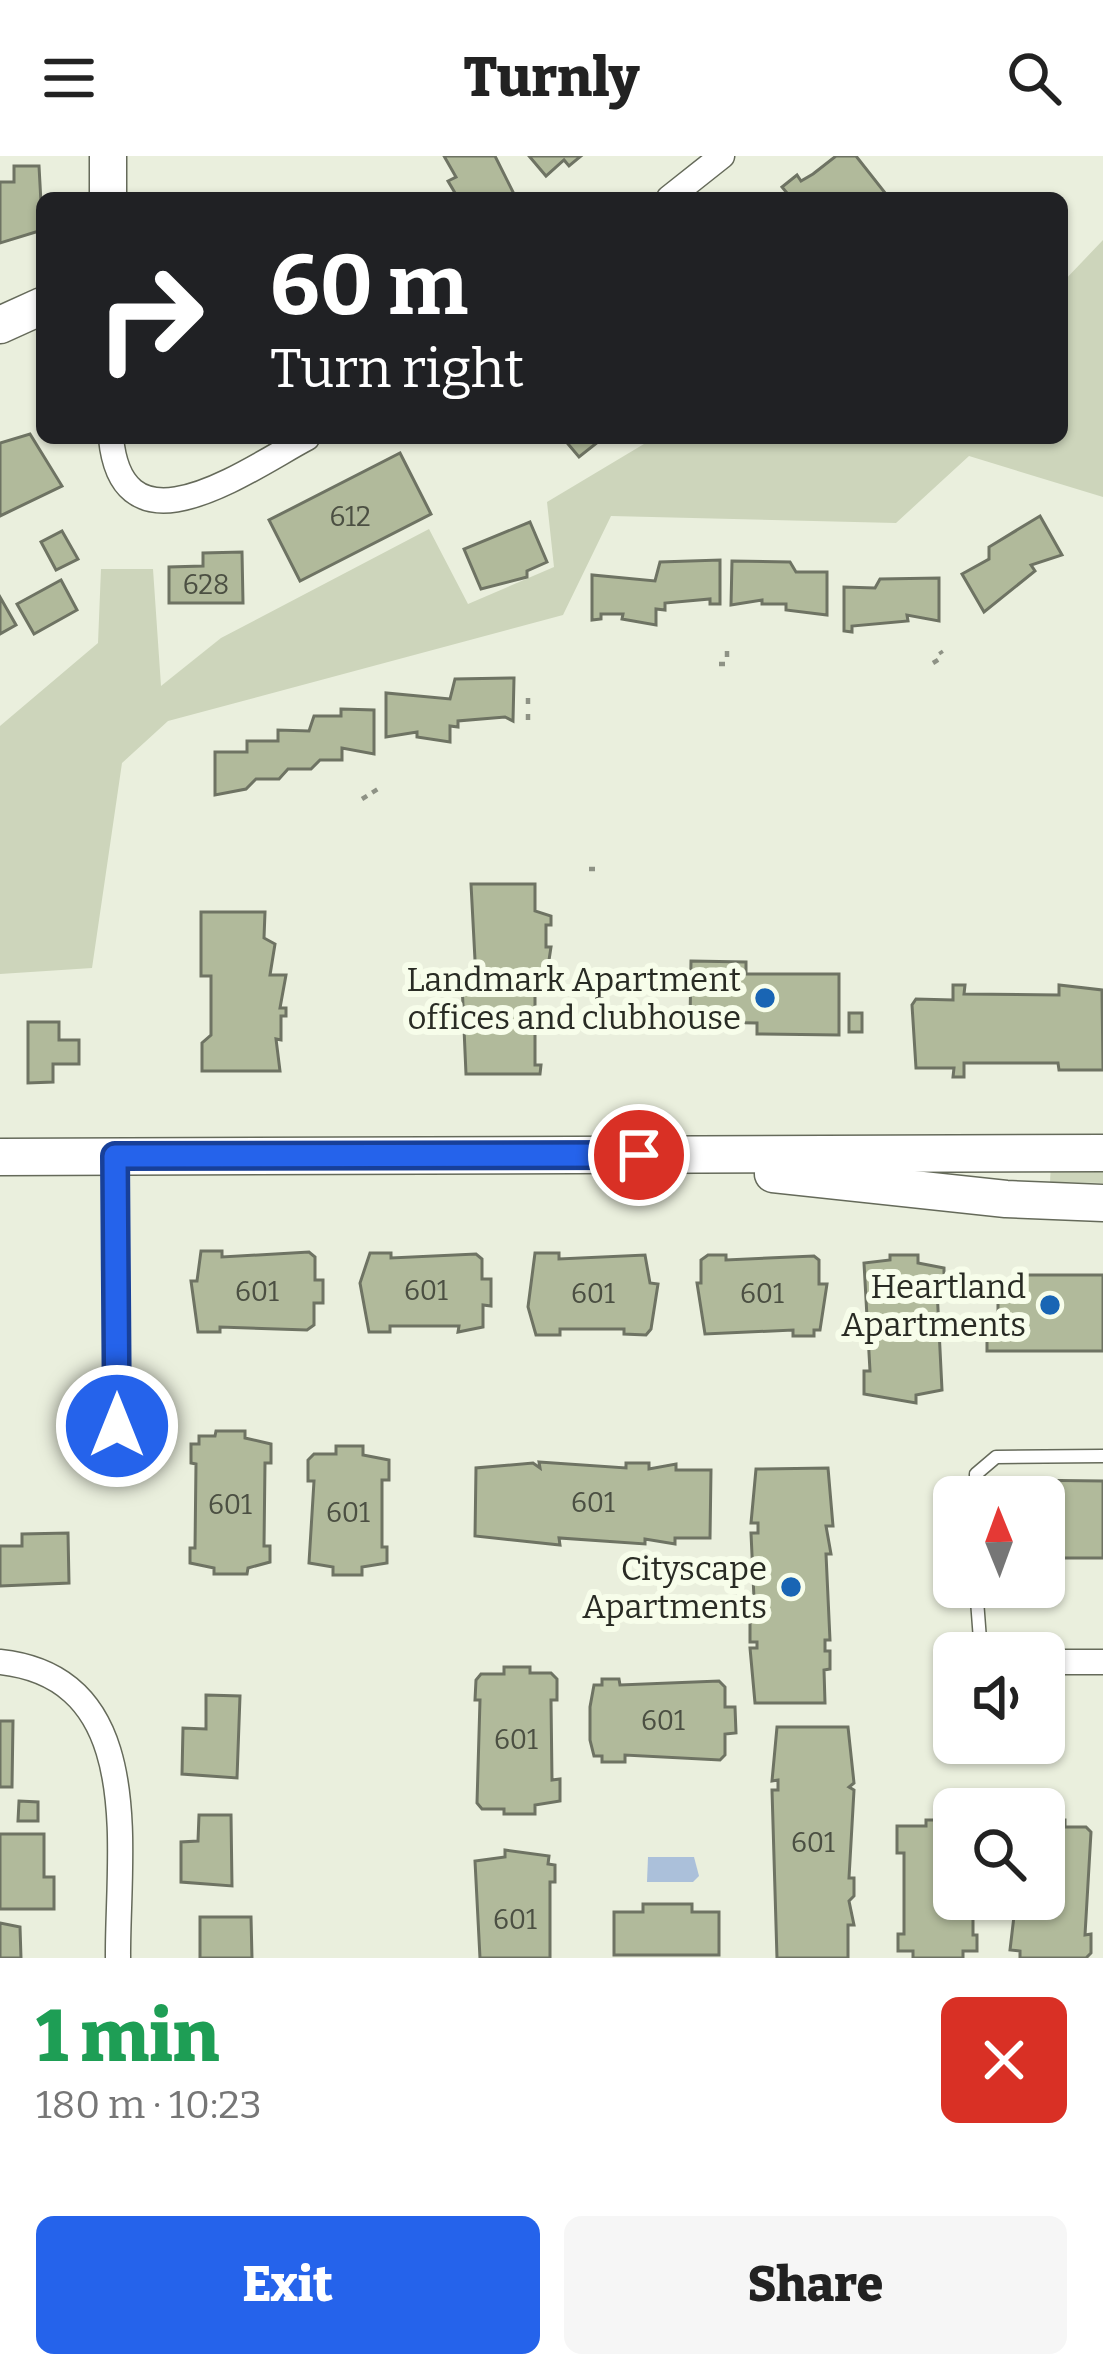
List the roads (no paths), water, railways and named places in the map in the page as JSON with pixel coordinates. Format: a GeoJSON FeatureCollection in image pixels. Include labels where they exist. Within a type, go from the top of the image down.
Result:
{"type":"FeatureCollection","features":[{"type":"Feature","properties":{"kind":"main road"},"geometry":{"type":"LineString","coordinates":[[108,156],[108,192]]}},
{"type":"Feature","properties":{"kind":"main road"},"geometry":{"type":"LineString","coordinates":[[0,325],[36,309]]}},
{"type":"Feature","properties":{"kind":"main road"},"geometry":{"type":"LineString","coordinates":[[0,1157],[1103,1153]]}},
{"type":"Feature","properties":{"kind":"main road"},"geometry":{"type":"LineString","coordinates":[[639,1155],[1006,1199],[1103,1203]]}},
{"type":"Feature","properties":{"kind":"street"},"geometry":{"type":"LineString","coordinates":[[677,192],[722,156]]}},
{"type":"Feature","properties":{"kind":"street"},"geometry":{"type":"LineString","coordinates":[[113,444],[127,484],[147,499],[188,500],[295,444]]}},
{"type":"Feature","properties":{"kind":"street"},"geometry":{"type":"LineString","coordinates":[[115,1156],[117,1426]]}},
{"type":"Feature","properties":{"kind":"street"},"geometry":{"type":"LineString","coordinates":[[0,1662],[30,1669],[70,1690],[105,1734],[117,1777],[118,1958]]}},
{"type":"Feature","properties":{"kind":"street"},"geometry":{"type":"LineString","coordinates":[[1065,1662],[1103,1662]]}},
{"type":"Feature","properties":{"kind":"lane"},"geometry":{"type":"LineString","coordinates":[[976,1476],[996,1457],[1103,1456]]}},
{"type":"Feature","properties":{"kind":"water"},"geometry":{"type":"Polygon","coordinates":[[[648,1857],[694,1857],[699,1876],[693,1882],[647,1882],[648,1857]]]}},
{"type":"Feature","properties":{"kind":"place","name":"Landmark Apartment offices and clubhouse"},"geometry":{"type":"Point","coordinates":[765,998]}},
{"type":"Feature","properties":{"kind":"place","name":"Heartland Apartments"},"geometry":{"type":"Point","coordinates":[1050,1305]}},
{"type":"Feature","properties":{"kind":"place","name":"Cityscape Apartments"},"geometry":{"type":"Point","coordinates":[791,1587]}}]}
